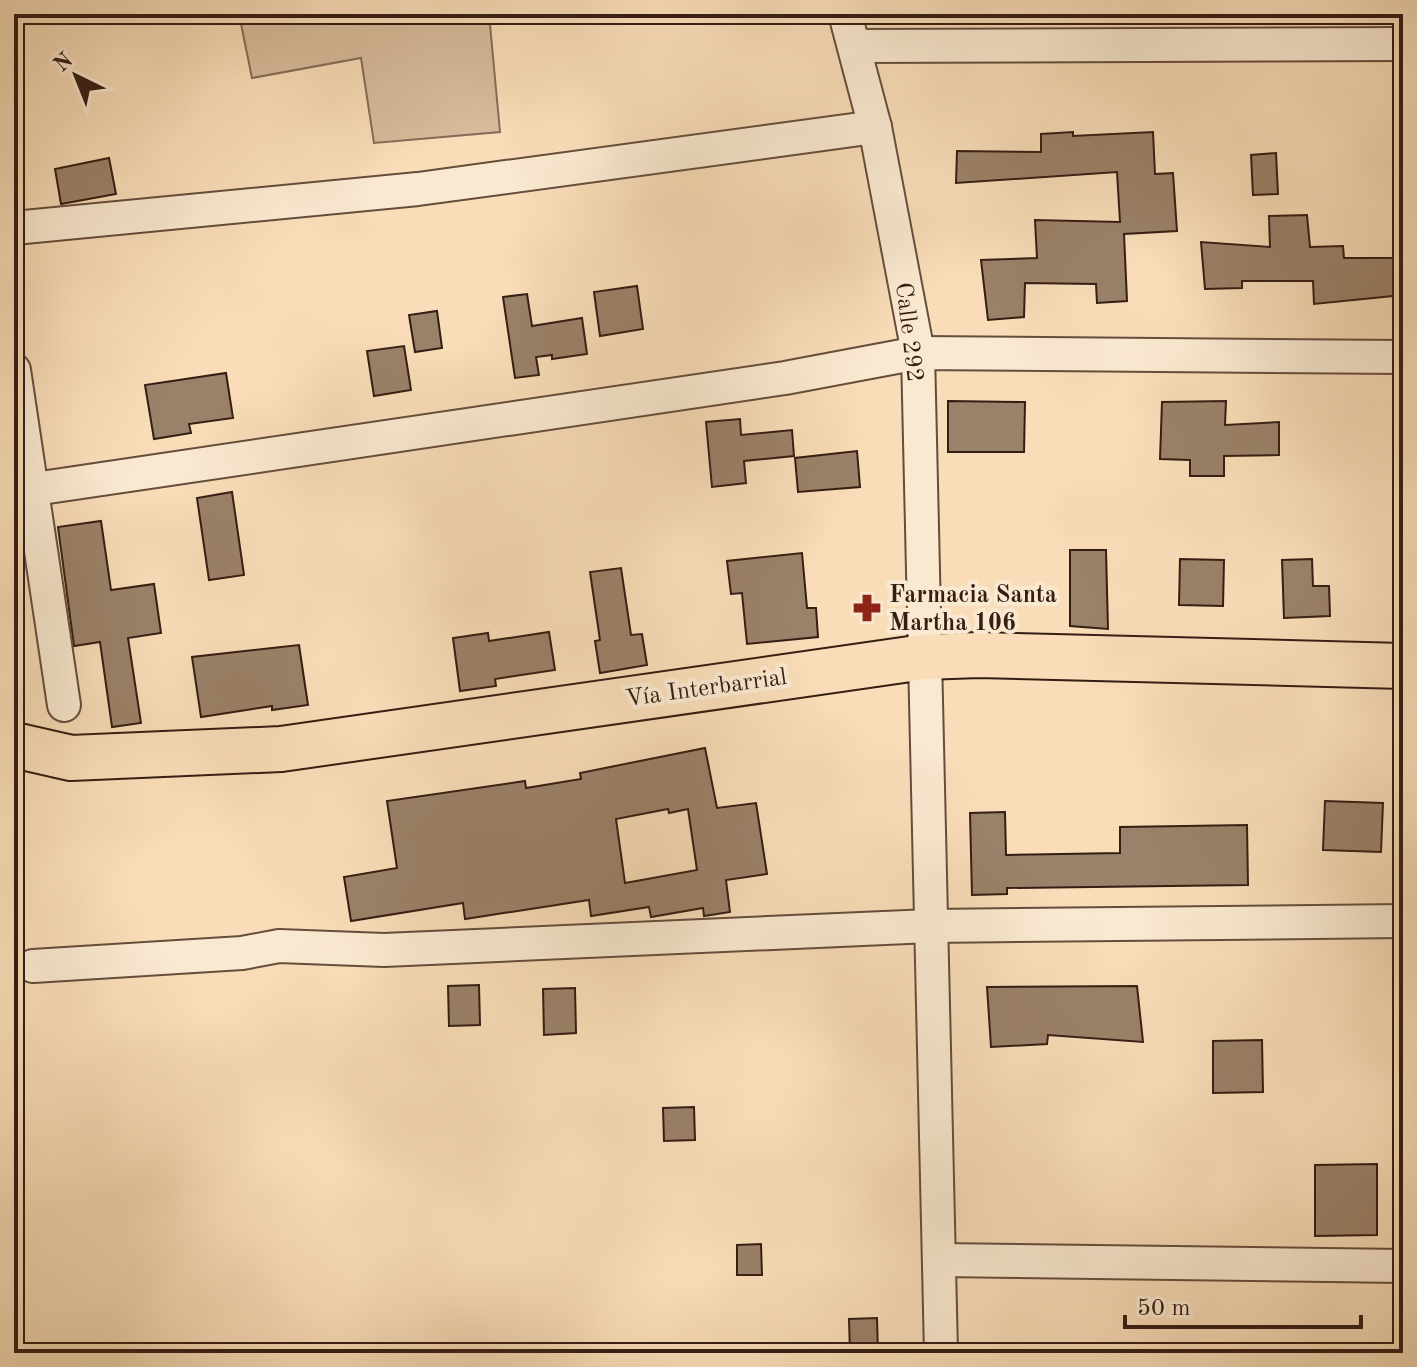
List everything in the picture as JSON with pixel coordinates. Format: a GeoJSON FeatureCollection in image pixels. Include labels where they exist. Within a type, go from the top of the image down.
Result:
{"type":"FeatureCollection","features":[{"type":"Feature","properties":{"kind":"main road","name":"Vía Interbarrial"},"geometry":{"type":"LineString","coordinates":[[14,745],[71,758],[281,749],[924,657],[979,655],[1403,666]]}},
{"type":"Feature","properties":{"kind":"street","name":"Calle 292"},"geometry":{"type":"LineString","coordinates":[[845,14],[875,127],[918,353],[941,1353]]}},
{"type":"Feature","properties":{"kind":"street"},"geometry":{"type":"LineString","coordinates":[[854,46],[1403,44]]}},
{"type":"Feature","properties":{"kind":"street"},"geometry":{"type":"LineString","coordinates":[[14,228],[418,189],[875,127]]}},
{"type":"Feature","properties":{"kind":"street"},"geometry":{"type":"LineString","coordinates":[[22,492],[785,378],[918,353],[1403,357]]}},
{"type":"Feature","properties":{"kind":"street"},"geometry":{"type":"LineString","coordinates":[[14,370],[22,492],[64,705]]}},
{"type":"Feature","properties":{"kind":"street"},"geometry":{"type":"LineString","coordinates":[[33,966],[242,953],[279,946],[384,950],[930,926],[1403,921]]}},
{"type":"Feature","properties":{"kind":"street"},"geometry":{"type":"LineString","coordinates":[[940,1260],[1403,1266]]}},
{"type":"Feature","properties":{"kind":"shaded area"},"geometry":{"type":"Polygon","coordinates":[[[239,14],[489,14],[500,132],[374,143],[361,58],[252,78],[239,14]]]}},
{"type":"Feature","properties":{"kind":"building"},"geometry":{"type":"Polygon","coordinates":[[[1073,132],[1073,136],[1153,132],[1155,174],[1173,173],[1177,231],[1124,234],[1127,301],[1097,303],[1096,284],[1025,283],[1024,317],[988,320],[981,260],[1037,258],[1035,220],[1120,222],[1117,172],[956,183],[957,151],[1041,152],[1041,134],[1073,132]]]}},
{"type":"Feature","properties":{"kind":"building"},"geometry":{"type":"Polygon","coordinates":[[[1276,153],[1278,194],[1253,195],[1251,155],[1276,153]]]}},
{"type":"Feature","properties":{"kind":"building"},"geometry":{"type":"Polygon","coordinates":[[[109,158],[116,194],[61,204],[55,169],[109,158]]]}},
{"type":"Feature","properties":{"kind":"building"},"geometry":{"type":"Polygon","coordinates":[[[1307,215],[1310,247],[1343,246],[1344,258],[1403,258],[1403,295],[1314,304],[1313,281],[1242,281],[1242,288],[1205,289],[1201,242],[1270,247],[1269,216],[1307,215]]]}},
{"type":"Feature","properties":{"kind":"building"},"geometry":{"type":"Polygon","coordinates":[[[637,286],[643,329],[600,336],[594,292],[637,286]]]}},
{"type":"Feature","properties":{"kind":"building"},"geometry":{"type":"Polygon","coordinates":[[[527,294],[532,326],[582,318],[587,354],[552,359],[552,355],[536,357],[539,375],[515,378],[503,297],[527,294]]]}},
{"type":"Feature","properties":{"kind":"building"},"geometry":{"type":"Polygon","coordinates":[[[437,311],[442,348],[415,352],[409,315],[437,311]]]}},
{"type":"Feature","properties":{"kind":"building"},"geometry":{"type":"Polygon","coordinates":[[[404,346],[411,390],[374,396],[367,351],[404,346]]]}},
{"type":"Feature","properties":{"kind":"building"},"geometry":{"type":"Polygon","coordinates":[[[226,373],[233,418],[189,424],[191,433],[154,439],[145,385],[226,373]]]}},
{"type":"Feature","properties":{"kind":"building"},"geometry":{"type":"Polygon","coordinates":[[[948,401],[1025,402],[1024,452],[948,452],[948,401]]]}},
{"type":"Feature","properties":{"kind":"building"},"geometry":{"type":"Polygon","coordinates":[[[1226,401],[1225,425],[1279,422],[1279,455],[1224,456],[1224,476],[1190,476],[1190,460],[1160,459],[1162,402],[1226,401]]]}},
{"type":"Feature","properties":{"kind":"building"},"geometry":{"type":"Polygon","coordinates":[[[740,419],[741,435],[792,430],[794,456],[744,461],[746,483],[712,487],[706,422],[740,419]]]}},
{"type":"Feature","properties":{"kind":"building"},"geometry":{"type":"Polygon","coordinates":[[[857,451],[860,487],[798,492],[795,458],[857,451]]]}},
{"type":"Feature","properties":{"kind":"building"},"geometry":{"type":"Polygon","coordinates":[[[232,492],[244,575],[209,580],[197,498],[232,492]]]}},
{"type":"Feature","properties":{"kind":"building"},"geometry":{"type":"Polygon","coordinates":[[[101,521],[111,590],[154,584],[161,633],[128,638],[141,723],[112,727],[100,642],[74,646],[58,527],[101,521]]]}},
{"type":"Feature","properties":{"kind":"building"},"geometry":{"type":"Polygon","coordinates":[[[1070,550],[1106,550],[1108,629],[1070,626],[1070,550]]]}},
{"type":"Feature","properties":{"kind":"building"},"geometry":{"type":"Polygon","coordinates":[[[802,553],[807,608],[816,608],[818,637],[747,644],[742,593],[731,594],[727,561],[802,553]]]}},
{"type":"Feature","properties":{"kind":"building"},"geometry":{"type":"Polygon","coordinates":[[[1180,559],[1224,560],[1223,606],[1179,605],[1180,559]]]}},
{"type":"Feature","properties":{"kind":"building"},"geometry":{"type":"Polygon","coordinates":[[[1312,559],[1313,586],[1329,586],[1330,616],[1284,618],[1282,560],[1312,559]]]}},
{"type":"Feature","properties":{"kind":"building"},"geometry":{"type":"Polygon","coordinates":[[[621,568],[631,635],[642,634],[647,665],[600,673],[595,641],[600,640],[590,572],[621,568]]]}},
{"type":"Feature","properties":{"kind":"building"},"geometry":{"type":"Polygon","coordinates":[[[549,632],[555,670],[495,679],[496,686],[460,691],[453,638],[488,633],[489,641],[549,632]]]}},
{"type":"Feature","properties":{"kind":"building"},"geometry":{"type":"Polygon","coordinates":[[[299,645],[308,705],[272,710],[272,706],[201,717],[192,657],[299,645]]]}},
{"type":"Feature","properties":{"kind":"building"},"geometry":{"type":"Polygon","coordinates":[[[705,748],[717,808],[756,803],[767,874],[726,880],[730,912],[704,916],[703,908],[651,917],[649,907],[591,916],[589,900],[465,919],[463,903],[351,921],[344,877],[397,868],[387,801],[525,781],[526,788],[581,779],[580,773],[705,748]],[[668,809],[616,819],[625,883],[697,870],[688,809],[669,813],[668,809]]]}},
{"type":"Feature","properties":{"kind":"building"},"geometry":{"type":"Polygon","coordinates":[[[1325,801],[1383,803],[1381,852],[1323,850],[1325,801]]]}},
{"type":"Feature","properties":{"kind":"building"},"geometry":{"type":"Polygon","coordinates":[[[1005,812],[1006,855],[1120,853],[1120,827],[1247,825],[1248,885],[1007,888],[1007,894],[972,895],[970,813],[1005,812]]]}},
{"type":"Feature","properties":{"kind":"building"},"geometry":{"type":"Polygon","coordinates":[[[479,985],[480,1025],[449,1026],[448,986],[479,985]]]}},
{"type":"Feature","properties":{"kind":"building"},"geometry":{"type":"Polygon","coordinates":[[[1137,986],[1143,1042],[1048,1035],[1047,1044],[991,1047],[987,987],[1137,986]]]}},
{"type":"Feature","properties":{"kind":"building"},"geometry":{"type":"Polygon","coordinates":[[[575,988],[576,1033],[544,1035],[543,989],[575,988]]]}},
{"type":"Feature","properties":{"kind":"building"},"geometry":{"type":"Polygon","coordinates":[[[1262,1040],[1263,1092],[1213,1093],[1213,1041],[1262,1040]]]}},
{"type":"Feature","properties":{"kind":"building"},"geometry":{"type":"Polygon","coordinates":[[[694,1107],[695,1140],[664,1141],[663,1108],[694,1107]]]}},
{"type":"Feature","properties":{"kind":"building"},"geometry":{"type":"Polygon","coordinates":[[[1377,1164],[1377,1235],[1315,1236],[1315,1165],[1377,1164]]]}},
{"type":"Feature","properties":{"kind":"building"},"geometry":{"type":"Polygon","coordinates":[[[761,1244],[762,1275],[737,1275],[737,1245],[761,1244]]]}},
{"type":"Feature","properties":{"kind":"building"},"geometry":{"type":"Polygon","coordinates":[[[877,1318],[878,1353],[850,1353],[849,1319],[877,1318]]]}},
{"type":"Feature","properties":{"kind":"place","name":"Farmacia Santa Martha 106"},"geometry":{"type":"Point","coordinates":[867,608]}}]}
